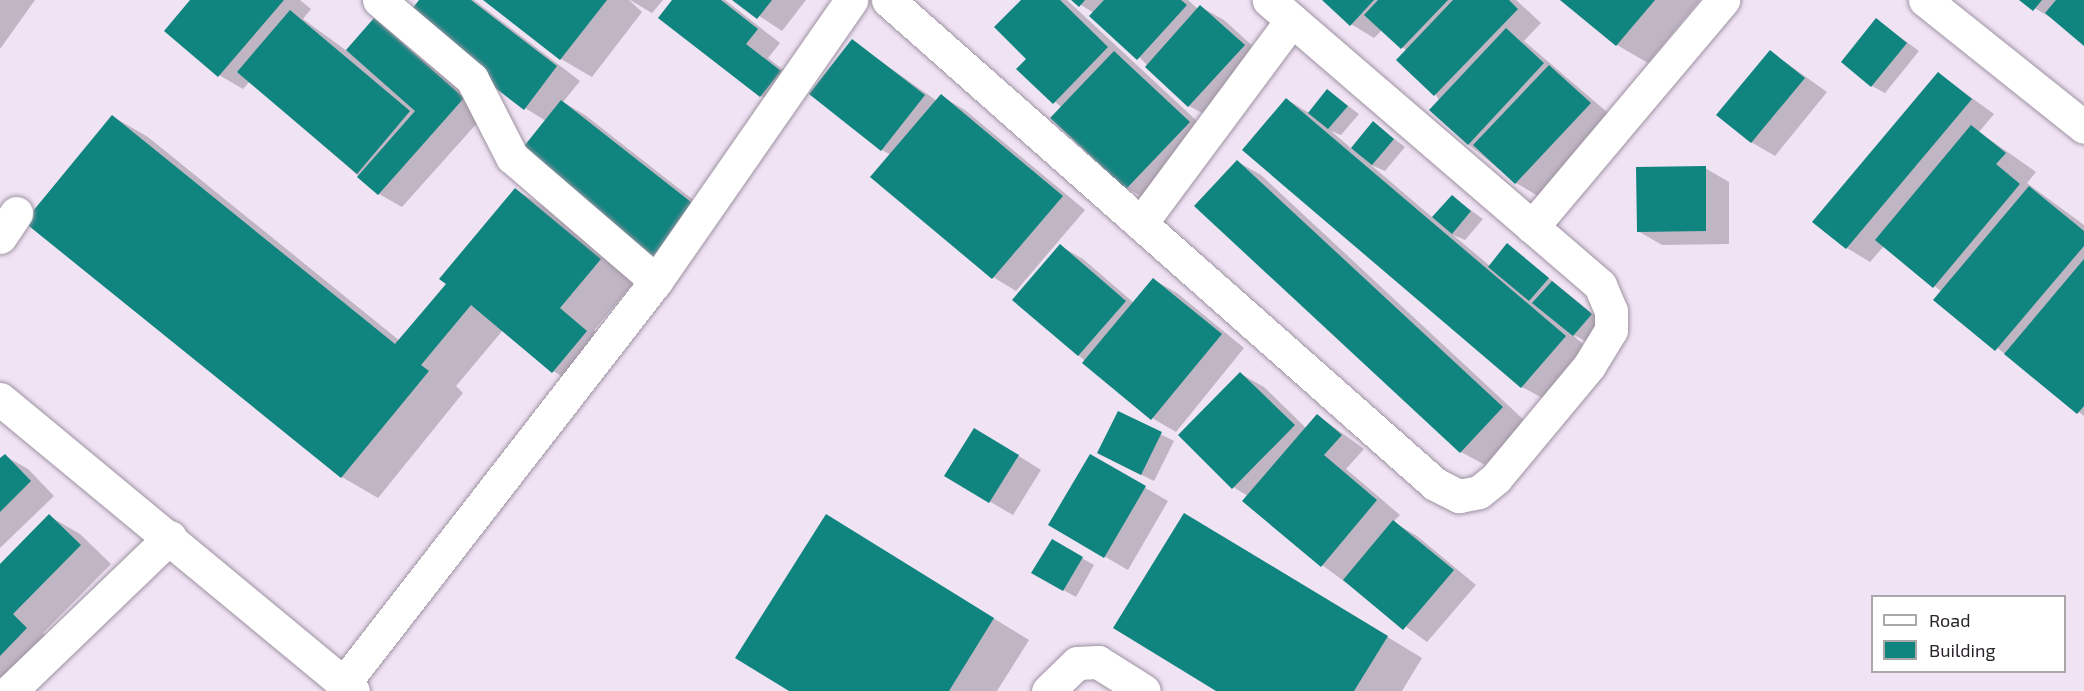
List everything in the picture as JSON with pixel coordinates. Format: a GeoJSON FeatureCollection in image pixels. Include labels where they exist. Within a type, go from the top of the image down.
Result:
{"type":"FeatureCollection","features":[{"type":"Feature","properties":{"kind":"street"},"geometry":{"type":"LineString","coordinates":[[0,399],[349,687],[656,281],[851,0]]}},
{"type":"Feature","properties":{"kind":"street"},"geometry":{"type":"LineString","coordinates":[[888,0],[1435,484],[1459,496],[1479,492],[1496,478],[1589,366],[1611,330],[1611,311],[1600,285],[1280,10],[1141,223]]}},
{"type":"Feature","properties":{"kind":"street"},"geometry":{"type":"LineString","coordinates":[[1532,227],[1723,0]]}},
{"type":"Feature","properties":{"kind":"street"},"geometry":{"type":"LineString","coordinates":[[1925,0],[2084,127]]}},
{"type":"Feature","properties":{"kind":"street"},"geometry":{"type":"LineString","coordinates":[[384,1],[472,79],[512,157],[656,281]]}},
{"type":"Feature","properties":{"kind":"street"},"geometry":{"type":"LineString","coordinates":[[10,691],[170,537]]}},
{"type":"Feature","properties":{"kind":"street"},"geometry":{"type":"LineString","coordinates":[[1048,691],[1077,663],[1098,663],[1144,691]]}},
{"type":"Feature","properties":{"kind":"building"},"geometry":{"type":"Polygon","coordinates":[[[190,0],[284,0],[218,77],[164,31],[190,0]]]}},
{"type":"Feature","properties":{"kind":"building"},"geometry":{"type":"Polygon","coordinates":[[[419,0],[471,0],[557,66],[524,110],[405,18],[419,0]]]}},
{"type":"Feature","properties":{"kind":"building"},"geometry":{"type":"Polygon","coordinates":[[[483,0],[607,0],[560,60],[483,0]]]}},
{"type":"Feature","properties":{"kind":"building"},"geometry":{"type":"Polygon","coordinates":[[[672,0],[721,0],[758,29],[746,44],[781,71],[760,97],[658,18],[672,0]]]}},
{"type":"Feature","properties":{"kind":"building"},"geometry":{"type":"Polygon","coordinates":[[[732,0],[772,0],[757,19],[732,0]]]}},
{"type":"Feature","properties":{"kind":"building"},"geometry":{"type":"Polygon","coordinates":[[[1021,0],[1060,0],[1108,47],[1053,104],[1016,69],[1026,59],[994,27],[1021,0]]]}},
{"type":"Feature","properties":{"kind":"building"},"geometry":{"type":"Polygon","coordinates":[[[1071,0],[1085,0],[1079,7],[1071,0]]]}},
{"type":"Feature","properties":{"kind":"building"},"geometry":{"type":"Polygon","coordinates":[[[1104,0],[1181,0],[1187,5],[1137,60],[1089,16],[1104,0]]]}},
{"type":"Feature","properties":{"kind":"building"},"geometry":{"type":"Polygon","coordinates":[[[1322,0],[1374,0],[1350,26],[1322,0]]]}},
{"type":"Feature","properties":{"kind":"building"},"geometry":{"type":"Polygon","coordinates":[[[1378,0],[1448,0],[1401,49],[1364,15],[1378,0]]]}},
{"type":"Feature","properties":{"kind":"building"},"geometry":{"type":"Polygon","coordinates":[[[1453,0],[1509,0],[1518,9],[1434,96],[1396,60],[1453,0]]]}},
{"type":"Feature","properties":{"kind":"building"},"geometry":{"type":"Polygon","coordinates":[[[1560,0],[1655,0],[1616,46],[1560,0]]]}},
{"type":"Feature","properties":{"kind":"building"},"geometry":{"type":"Polygon","coordinates":[[[2019,0],[2042,0],[2033,11],[2019,0]]]}},
{"type":"Feature","properties":{"kind":"building"},"geometry":{"type":"Polygon","coordinates":[[[2056,0],[2084,0],[2084,46],[2045,13],[2056,0]]]}},
{"type":"Feature","properties":{"kind":"building"},"geometry":{"type":"Polygon","coordinates":[[[1200,5],[1245,45],[1188,107],[1145,67],[1200,5]]]}},
{"type":"Feature","properties":{"kind":"building"},"geometry":{"type":"Polygon","coordinates":[[[290,10],[410,111],[357,174],[237,72],[290,10]]]}},
{"type":"Feature","properties":{"kind":"building"},"geometry":{"type":"Polygon","coordinates":[[[374,18],[464,98],[378,195],[357,177],[415,111],[346,50],[374,18]]]}},
{"type":"Feature","properties":{"kind":"building"},"geometry":{"type":"Polygon","coordinates":[[[1876,18],[1907,43],[1871,87],[1841,62],[1876,18]]]}},
{"type":"Feature","properties":{"kind":"building"},"geometry":{"type":"Polygon","coordinates":[[[1506,28],[1544,63],[1468,145],[1429,110],[1506,28]]]}},
{"type":"Feature","properties":{"kind":"building"},"geometry":{"type":"Polygon","coordinates":[[[852,39],[925,95],[881,151],[809,94],[852,39]]]}},
{"type":"Feature","properties":{"kind":"building"},"geometry":{"type":"Polygon","coordinates":[[[1770,50],[1805,78],[1751,143],[1716,115],[1770,50]]]}},
{"type":"Feature","properties":{"kind":"building"},"geometry":{"type":"Polygon","coordinates":[[[1114,51],[1190,122],[1126,189],[1050,118],[1114,51]]]}},
{"type":"Feature","properties":{"kind":"building"},"geometry":{"type":"Polygon","coordinates":[[[1549,65],[1591,103],[1515,184],[1473,145],[1549,65]]]}},
{"type":"Feature","properties":{"kind":"building"},"geometry":{"type":"Polygon","coordinates":[[[1938,72],[1972,99],[1846,249],[1812,222],[1938,72]]]}},
{"type":"Feature","properties":{"kind":"building"},"geometry":{"type":"Polygon","coordinates":[[[1327,89],[1348,106],[1328,129],[1308,113],[1327,89]]]}},
{"type":"Feature","properties":{"kind":"building"},"geometry":{"type":"Polygon","coordinates":[[[941,94],[1063,196],[992,279],[870,177],[941,94]]]}},
{"type":"Feature","properties":{"kind":"building"},"geometry":{"type":"Polygon","coordinates":[[[1286,98],[1566,336],[1521,388],[1242,150],[1286,98]]]}},
{"type":"Feature","properties":{"kind":"building"},"geometry":{"type":"Polygon","coordinates":[[[561,100],[696,206],[652,261],[517,155],[561,100]]]}},
{"type":"Feature","properties":{"kind":"building"},"geometry":{"type":"Polygon","coordinates":[[[112,115],[395,344],[446,284],[439,279],[515,188],[601,259],[560,308],[587,331],[552,373],[471,305],[421,365],[429,371],[341,478],[24,222],[112,115]]]}},
{"type":"Feature","properties":{"kind":"building"},"geometry":{"type":"Polygon","coordinates":[[[1373,121],[1394,139],[1372,165],[1351,148],[1373,121]]]}},
{"type":"Feature","properties":{"kind":"building"},"geometry":{"type":"Polygon","coordinates":[[[1971,125],[2006,153],[1996,164],[2020,184],[1933,288],[1875,240],[1971,125]]]}},
{"type":"Feature","properties":{"kind":"building"},"geometry":{"type":"Polygon","coordinates":[[[1237,160],[1503,407],[1460,453],[1194,206],[1237,160]]]}},
{"type":"Feature","properties":{"kind":"building"},"geometry":{"type":"Polygon","coordinates":[[[1706,166],[1706,231],[1637,232],[1636,167],[1706,166]]]}},
{"type":"Feature","properties":{"kind":"building"},"geometry":{"type":"Polygon","coordinates":[[[2029,186],[2084,231],[2084,246],[1995,351],[1933,300],[2029,186]]]}},
{"type":"Feature","properties":{"kind":"building"},"geometry":{"type":"Polygon","coordinates":[[[1452,195],[1471,211],[1452,234],[1432,217],[1452,195]]]}},
{"type":"Feature","properties":{"kind":"building"},"geometry":{"type":"Polygon","coordinates":[[[1507,243],[1549,278],[1529,301],[1488,267],[1507,243]]]}},
{"type":"Feature","properties":{"kind":"building"},"geometry":{"type":"Polygon","coordinates":[[[1060,244],[1126,301],[1078,356],[1012,300],[1060,244]]]}},
{"type":"Feature","properties":{"kind":"building"},"geometry":{"type":"Polygon","coordinates":[[[2084,259],[2084,406],[2077,414],[2004,354],[2084,259]]]}},
{"type":"Feature","properties":{"kind":"building"},"geometry":{"type":"Polygon","coordinates":[[[1153,278],[1222,334],[1151,420],[1082,363],[1153,278]]]}},
{"type":"Feature","properties":{"kind":"building"},"geometry":{"type":"Polygon","coordinates":[[[1552,281],[1592,314],[1573,336],[1532,303],[1552,281]]]}},
{"type":"Feature","properties":{"kind":"building"},"geometry":{"type":"Polygon","coordinates":[[[1240,372],[1295,425],[1232,489],[1178,435],[1240,372]]]}},
{"type":"Feature","properties":{"kind":"building"},"geometry":{"type":"Polygon","coordinates":[[[1118,411],[1162,432],[1141,475],[1097,453],[1118,411]]]}},
{"type":"Feature","properties":{"kind":"building"},"geometry":{"type":"Polygon","coordinates":[[[1317,414],[1342,435],[1324,455],[1377,500],[1321,567],[1242,501],[1317,414]]]}},
{"type":"Feature","properties":{"kind":"building"},"geometry":{"type":"Polygon","coordinates":[[[974,428],[1019,455],[989,503],[944,476],[974,428]]]}},
{"type":"Feature","properties":{"kind":"building"},"geometry":{"type":"Polygon","coordinates":[[[5,454],[31,481],[0,512],[0,458],[5,454]]]}},
{"type":"Feature","properties":{"kind":"building"},"geometry":{"type":"Polygon","coordinates":[[[1090,454],[1146,486],[1104,558],[1048,525],[1090,454]]]}},
{"type":"Feature","properties":{"kind":"building"},"geometry":{"type":"Polygon","coordinates":[[[1184,513],[1388,636],[1354,691],[1216,691],[1113,628],[1184,513]]]}},
{"type":"Feature","properties":{"kind":"building"},"geometry":{"type":"Polygon","coordinates":[[[49,514],[81,545],[13,614],[27,628],[0,656],[0,564],[49,514]]]}},
{"type":"Feature","properties":{"kind":"building"},"geometry":{"type":"Polygon","coordinates":[[[826,514],[994,618],[949,691],[789,691],[735,658],[826,514]]]}},
{"type":"Feature","properties":{"kind":"building"},"geometry":{"type":"Polygon","coordinates":[[[1393,520],[1454,570],[1403,630],[1343,580],[1393,520]]]}},
{"type":"Feature","properties":{"kind":"building"},"geometry":{"type":"Polygon","coordinates":[[[1052,539],[1083,557],[1063,591],[1031,573],[1052,539]]]}}]}
